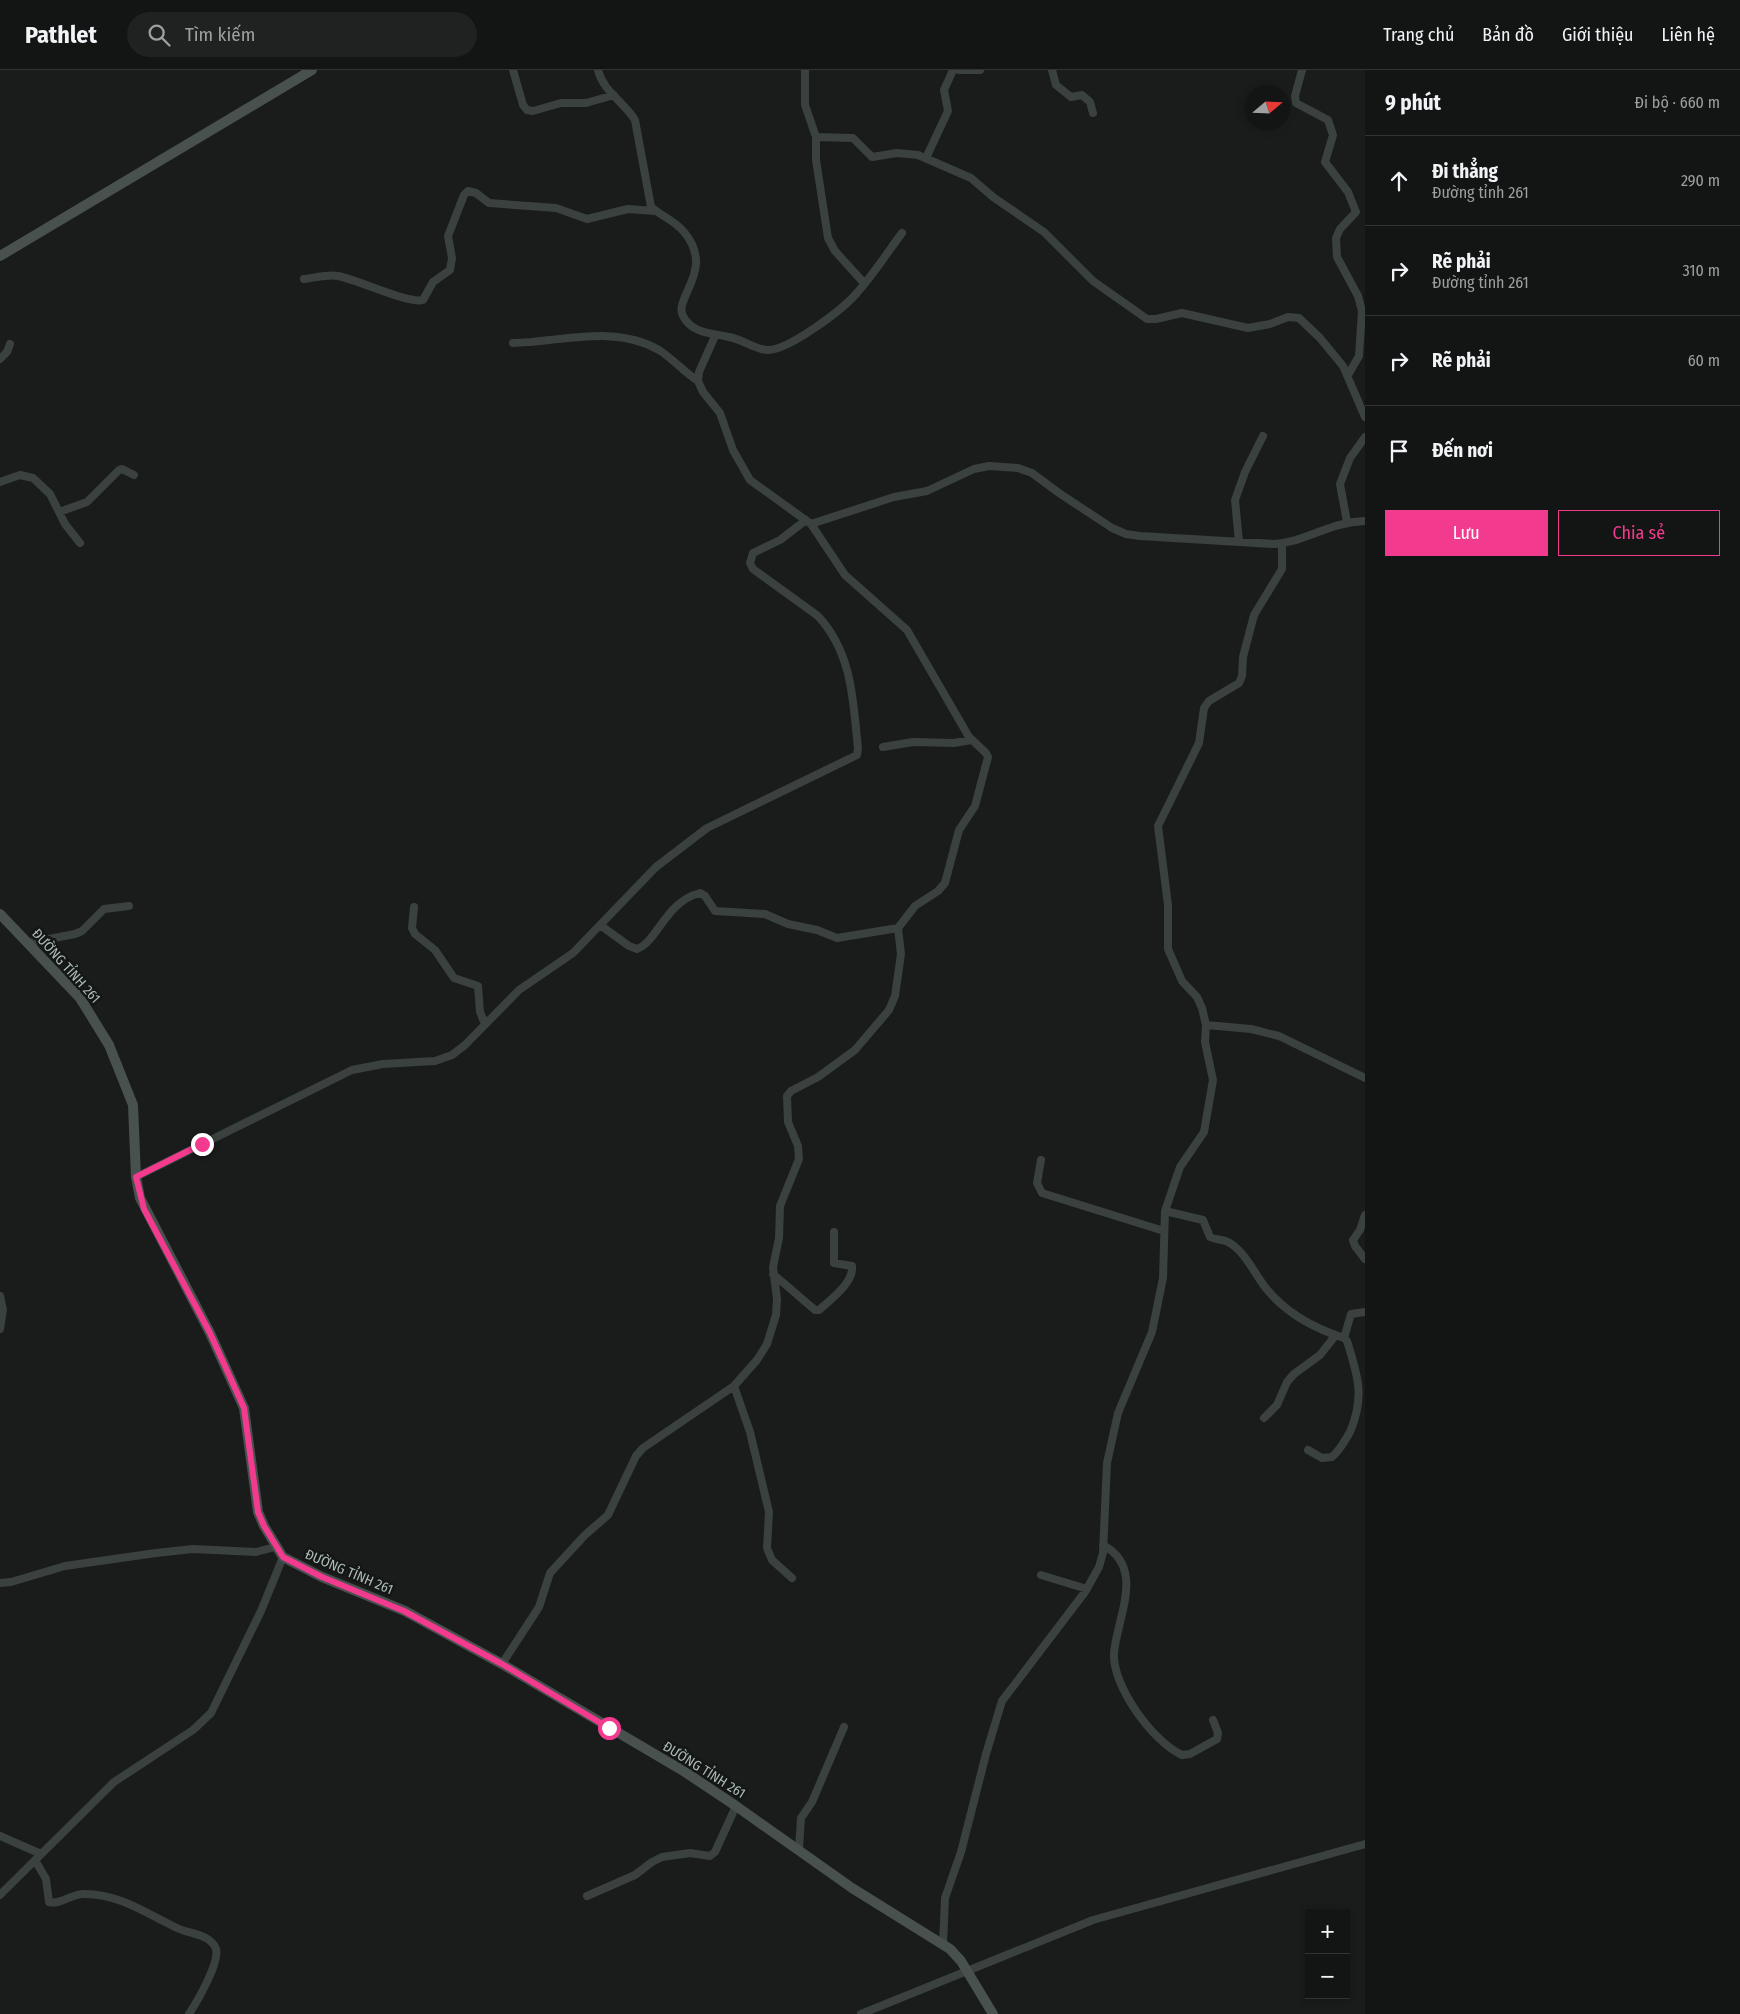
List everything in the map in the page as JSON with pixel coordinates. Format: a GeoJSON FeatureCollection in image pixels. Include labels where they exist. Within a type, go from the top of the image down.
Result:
{"type":"FeatureCollection","features":[{"type":"Feature","properties":{"kind":"main road"},"geometry":{"type":"LineString","coordinates":[[0,256],[312,70]]}},
{"type":"Feature","properties":{"kind":"main road","name":"ĐƯỜNG TỈNH 261"},"geometry":{"type":"LineString","coordinates":[[0,914],[80,998],[109,1045],[133,1105],[136,1177],[144,1209],[206,1325],[244,1408],[256,1502],[264,1526],[275,1547],[283,1557],[322,1577],[404,1611],[502,1664],[682,1771],[799,1849],[852,1888],[956,1955],[968,1971],[993,2014]]}},
{"type":"Feature","properties":{"kind":"street"},"geometry":{"type":"LineString","coordinates":[[513,70],[523,105],[527,110],[533,111],[561,104],[586,102],[614,95]]}},
{"type":"Feature","properties":{"kind":"street"},"geometry":{"type":"LineString","coordinates":[[598,70],[603,84],[635,120],[648,201],[655,211]]}},
{"type":"Feature","properties":{"kind":"street"},"geometry":{"type":"LineString","coordinates":[[805,70],[806,112],[816,137],[816,160],[828,238],[835,252],[864,283]]}},
{"type":"Feature","properties":{"kind":"street"},"geometry":{"type":"LineString","coordinates":[[926,158],[948,111],[949,106],[944,90],[954,70]]}},
{"type":"Feature","properties":{"kind":"street"},"geometry":{"type":"LineString","coordinates":[[959,70],[980,70]]}},
{"type":"Feature","properties":{"kind":"street"},"geometry":{"type":"LineString","coordinates":[[1052,70],[1056,85],[1071,97],[1082,95],[1090,102],[1093,113]]}},
{"type":"Feature","properties":{"kind":"street"},"geometry":{"type":"LineString","coordinates":[[1302,70],[1294,96],[1296,103],[1328,120],[1333,135],[1325,162],[1348,192],[1356,212],[1340,229],[1336,238],[1337,257],[1358,296],[1362,311],[1359,356]]}},
{"type":"Feature","properties":{"kind":"street"},"geometry":{"type":"LineString","coordinates":[[816,137],[852,138],[872,157],[897,153],[926,158],[971,178],[993,197],[1044,232],[1092,281],[1147,319],[1152,320],[1182,313],[1248,328],[1264,326],[1295,316],[1320,338],[1348,375],[1365,416]]}},
{"type":"Feature","properties":{"kind":"street"},"geometry":{"type":"LineString","coordinates":[[304,279],[339,276],[373,285],[413,301],[423,300],[433,282],[450,270],[452,258],[448,236],[464,194],[468,192],[476,193],[489,203],[556,208],[587,219],[628,209],[655,211],[675,222],[685,233],[696,262],[695,276],[682,305],[684,319],[715,336],[733,338],[767,350],[787,346],[848,301],[902,233]]}},
{"type":"Feature","properties":{"kind":"street"},"geometry":{"type":"LineString","coordinates":[[502,1664],[539,1607],[550,1573],[585,1535],[608,1515],[636,1456],[643,1448],[734,1386],[758,1360],[772,1329],[777,1299],[773,1274],[779,1238],[780,1206],[799,1159],[798,1146],[788,1122],[787,1096],[791,1091],[818,1077],[855,1050],[889,1010],[895,996],[900,954],[898,928],[915,906],[943,887],[959,830],[975,806],[988,757],[986,752],[971,740],[907,630],[845,575],[808,522],[750,480],[733,450],[720,413],[703,392],[698,382],[659,350],[630,340],[607,336],[513,342]]}},
{"type":"Feature","properties":{"kind":"street"},"geometry":{"type":"LineString","coordinates":[[698,382],[699,372],[715,336]]}},
{"type":"Feature","properties":{"kind":"street"},"geometry":{"type":"LineString","coordinates":[[0,359],[7,352],[10,344]]}},
{"type":"Feature","properties":{"kind":"street"},"geometry":{"type":"LineString","coordinates":[[1348,375],[1365,345]]}},
{"type":"Feature","properties":{"kind":"street"},"geometry":{"type":"LineString","coordinates":[[1239,542],[1235,500],[1238,488],[1263,436]]}},
{"type":"Feature","properties":{"kind":"street"},"geometry":{"type":"LineString","coordinates":[[1347,522],[1340,484],[1350,458],[1365,437]]}},
{"type":"Feature","properties":{"kind":"street"},"geometry":{"type":"LineString","coordinates":[[136,1177],[352,1070],[383,1064],[435,1060],[452,1055],[466,1045],[511,997],[572,953],[656,868],[707,828],[857,755],[851,680],[843,655],[826,624],[753,568],[750,563],[753,553],[780,540],[808,522],[894,496],[928,491],[974,470],[989,466],[1018,468],[1032,473],[1112,528],[1126,534],[1282,544],[1347,522],[1365,521]]}},
{"type":"Feature","properties":{"kind":"street"},"geometry":{"type":"LineString","coordinates":[[59,512],[87,502],[119,470],[122,469],[134,475]]}},
{"type":"Feature","properties":{"kind":"street"},"geometry":{"type":"LineString","coordinates":[[0,482],[20,475],[33,478],[50,494],[65,524],[80,543]]}},
{"type":"Feature","properties":{"kind":"street"},"geometry":{"type":"LineString","coordinates":[[943,1945],[945,1898],[961,1852],[999,1709],[1006,1694],[1087,1589],[1099,1567],[1103,1545],[1107,1463],[1118,1413],[1152,1332],[1163,1278],[1165,1211],[1180,1167],[1204,1132],[1213,1080],[1205,1042],[1206,1025],[1200,1002],[1182,981],[1168,949],[1168,905],[1158,826],[1159,819],[1199,743],[1204,708],[1209,702],[1239,683],[1242,676],[1243,657],[1254,614],[1282,569],[1282,544]]}},
{"type":"Feature","properties":{"kind":"street"},"geometry":{"type":"LineString","coordinates":[[883,747],[912,742],[954,743],[971,740]]}},
{"type":"Feature","properties":{"kind":"street"},"geometry":{"type":"LineString","coordinates":[[600,925],[629,946],[637,949],[644,945],[674,907],[700,893],[705,896],[715,911],[759,913],[837,938],[898,928]]}},
{"type":"Feature","properties":{"kind":"street"},"geometry":{"type":"LineString","coordinates":[[28,943],[75,934],[82,931],[104,909],[129,906]]}},
{"type":"Feature","properties":{"kind":"street"},"geometry":{"type":"LineString","coordinates":[[414,906],[412,928],[415,934],[435,950],[454,978],[478,986],[480,1012],[486,1024]]}},
{"type":"Feature","properties":{"kind":"street"},"geometry":{"type":"LineString","coordinates":[[1206,1025],[1251,1029],[1278,1036],[1365,1078]]}},
{"type":"Feature","properties":{"kind":"street"},"geometry":{"type":"LineString","coordinates":[[1041,1160],[1037,1183],[1042,1193],[1164,1231]]}},
{"type":"Feature","properties":{"kind":"street"},"geometry":{"type":"LineString","coordinates":[[1165,1211],[1203,1220],[1210,1237],[1231,1244],[1256,1272],[1266,1288],[1295,1315],[1313,1327],[1344,1338]]}},
{"type":"Feature","properties":{"kind":"street"},"geometry":{"type":"LineString","coordinates":[[1365,1215],[1360,1230],[1353,1240],[1365,1259]]}},
{"type":"Feature","properties":{"kind":"street"},"geometry":{"type":"LineString","coordinates":[[773,1274],[815,1310],[819,1310],[844,1286],[852,1269],[852,1266],[834,1263],[834,1232]]}},
{"type":"Feature","properties":{"kind":"street"},"geometry":{"type":"LineString","coordinates":[[0,1296],[3,1310],[0,1329]]}},
{"type":"Feature","properties":{"kind":"street"},"geometry":{"type":"LineString","coordinates":[[1308,1450],[1322,1458],[1332,1457],[1350,1433],[1361,1404],[1361,1388],[1344,1338],[1351,1314],[1365,1312]]}},
{"type":"Feature","properties":{"kind":"street"},"geometry":{"type":"LineString","coordinates":[[1264,1418],[1277,1404],[1287,1382],[1320,1355],[1336,1336]]}},
{"type":"Feature","properties":{"kind":"street"},"geometry":{"type":"LineString","coordinates":[[734,1386],[750,1432],[769,1512],[767,1548],[772,1560],[792,1578]]}},
{"type":"Feature","properties":{"kind":"street"},"geometry":{"type":"LineString","coordinates":[[1103,1545],[1117,1554],[1126,1576],[1124,1610],[1114,1654],[1118,1677],[1133,1707],[1146,1723],[1182,1755],[1190,1754],[1217,1739],[1218,1733],[1213,1720]]}},
{"type":"Feature","properties":{"kind":"street"},"geometry":{"type":"LineString","coordinates":[[0,1583],[11,1582],[65,1566],[171,1551],[192,1549],[256,1552],[275,1547]]}},
{"type":"Feature","properties":{"kind":"street"},"geometry":{"type":"LineString","coordinates":[[0,1895],[114,1782],[193,1730],[211,1713],[261,1611],[283,1557]]}},
{"type":"Feature","properties":{"kind":"street"},"geometry":{"type":"LineString","coordinates":[[1041,1575],[1087,1589]]}},
{"type":"Feature","properties":{"kind":"street"},"geometry":{"type":"LineString","coordinates":[[799,1849],[799,1825],[801,1818],[812,1802],[844,1726]]}},
{"type":"Feature","properties":{"kind":"street"},"geometry":{"type":"LineString","coordinates":[[587,1896],[635,1875],[662,1857],[690,1852],[710,1856],[715,1852],[736,1806]]}},
{"type":"Feature","properties":{"kind":"street"},"geometry":{"type":"LineString","coordinates":[[0,1836],[38,1857],[46,1879],[49,1902],[54,1904],[77,1894],[104,1896],[138,1906],[178,1928],[212,1942],[216,1949],[216,1965],[188,2014]]}},
{"type":"Feature","properties":{"kind":"street"},"geometry":{"type":"LineString","coordinates":[[861,2014],[1093,1920],[1365,1844]]}},
{"type":"Feature","properties":{"kind":"route"},"geometry":{"type":"LineString","coordinates":[[202,1144],[136,1177],[144,1209],[181,1275],[244,1408],[247,1418],[258,1512],[275,1547],[283,1557],[322,1577],[404,1611],[472,1646],[609,1728]]}}]}
